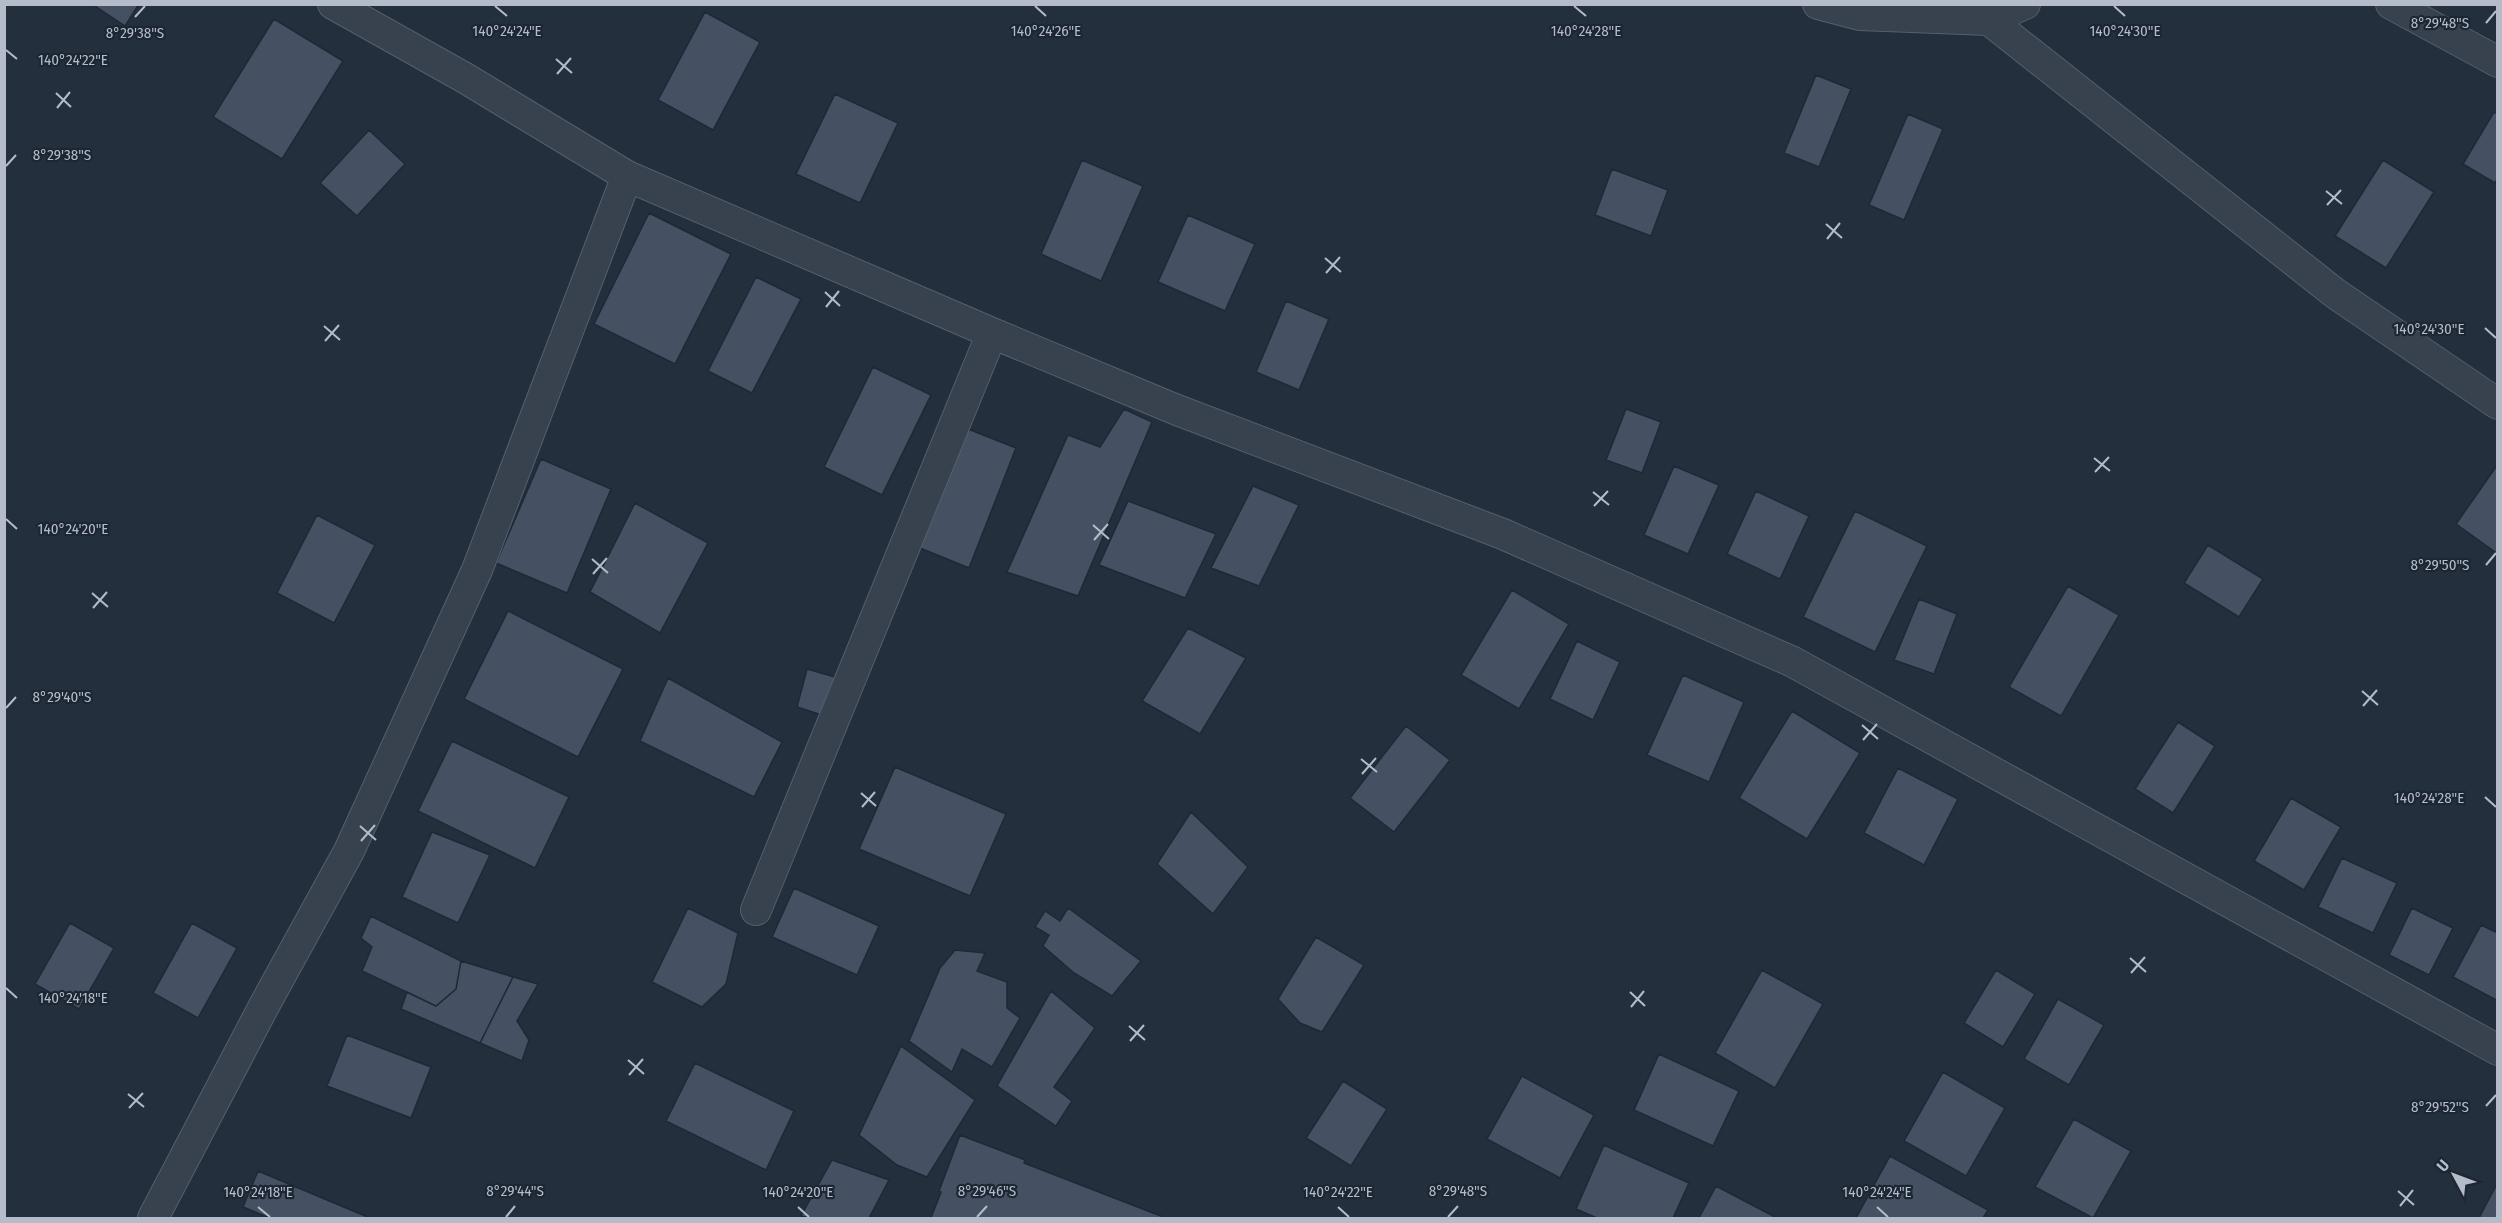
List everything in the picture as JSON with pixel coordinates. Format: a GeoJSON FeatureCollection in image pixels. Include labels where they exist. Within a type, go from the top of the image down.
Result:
{"type":"FeatureCollection","features":[{"type":"Feature","properties":{"kind":"street"},"geometry":{"type":"LineString","coordinates":[[333,4],[465,78],[627,176],[1177,410],[1503,534],[1793,662],[2498,1050]]}},
{"type":"Feature","properties":{"kind":"street"},"geometry":{"type":"LineString","coordinates":[[1818,4],[1860,15],[1989,20],[2025,4]]}},
{"type":"Feature","properties":{"kind":"street"},"geometry":{"type":"LineString","coordinates":[[2391,4],[2498,62]]}},
{"type":"Feature","properties":{"kind":"street"},"geometry":{"type":"LineString","coordinates":[[1989,20],[2336,294],[2498,404]]}},
{"type":"Feature","properties":{"kind":"street"},"geometry":{"type":"LineString","coordinates":[[153,1218],[364,819],[477,570],[627,176]]}},
{"type":"Feature","properties":{"kind":"street"},"geometry":{"type":"LineString","coordinates":[[756,910],[992,333]]}},
{"type":"Feature","properties":{"kind":"building"},"geometry":{"type":"Polygon","coordinates":[[[92,4],[139,4],[125,26],[92,4]]]}},
{"type":"Feature","properties":{"kind":"building"},"geometry":{"type":"Polygon","coordinates":[[[705,12],[760,42],[713,130],[658,100],[705,12]]]}},
{"type":"Feature","properties":{"kind":"building"},"geometry":{"type":"Polygon","coordinates":[[[274,19],[343,61],[282,159],[213,117],[274,19]]]}},
{"type":"Feature","properties":{"kind":"building"},"geometry":{"type":"Polygon","coordinates":[[[1816,75],[1851,89],[1819,167],[1784,153],[1816,75]]]}},
{"type":"Feature","properties":{"kind":"building"},"geometry":{"type":"Polygon","coordinates":[[[835,94],[898,123],[860,203],[796,174],[835,94]]]}},
{"type":"Feature","properties":{"kind":"building"},"geometry":{"type":"Polygon","coordinates":[[[2494,112],[2498,114],[2498,178],[2495,183],[2463,164],[2494,112]]]}},
{"type":"Feature","properties":{"kind":"building"},"geometry":{"type":"Polygon","coordinates":[[[1908,114],[1943,129],[1904,220],[1869,205],[1908,114]]]}},
{"type":"Feature","properties":{"kind":"building"},"geometry":{"type":"Polygon","coordinates":[[[369,130],[405,164],[357,216],[320,183],[369,130]]]}},
{"type":"Feature","properties":{"kind":"building"},"geometry":{"type":"Polygon","coordinates":[[[1082,160],[1143,186],[1101,281],[1041,254],[1082,160]]]}},
{"type":"Feature","properties":{"kind":"building"},"geometry":{"type":"Polygon","coordinates":[[[2383,160],[2434,192],[2386,268],[2335,236],[2383,160]]]}},
{"type":"Feature","properties":{"kind":"building"},"geometry":{"type":"Polygon","coordinates":[[[1612,169],[1668,190],[1651,236],[1595,215],[1612,169]]]}},
{"type":"Feature","properties":{"kind":"building"},"geometry":{"type":"Polygon","coordinates":[[[649,213],[731,254],[675,364],[594,324],[649,213]]]}},
{"type":"Feature","properties":{"kind":"building"},"geometry":{"type":"Polygon","coordinates":[[[1188,215],[1255,244],[1225,311],[1158,282],[1188,215]]]}},
{"type":"Feature","properties":{"kind":"building"},"geometry":{"type":"Polygon","coordinates":[[[756,277],[801,299],[752,393],[708,371],[756,277]]]}},
{"type":"Feature","properties":{"kind":"building"},"geometry":{"type":"Polygon","coordinates":[[[1286,301],[1329,319],[1299,390],[1256,372],[1286,301]]]}},
{"type":"Feature","properties":{"kind":"building"},"geometry":{"type":"Polygon","coordinates":[[[873,367],[931,395],[882,495],[824,467],[873,367]]]}},
{"type":"Feature","properties":{"kind":"building"},"geometry":{"type":"Polygon","coordinates":[[[1124,409],[1152,422],[1078,596],[1007,572],[1068,435],[1100,447],[1124,409]]]}},
{"type":"Feature","properties":{"kind":"building"},"geometry":{"type":"Polygon","coordinates":[[[1626,409],[1661,422],[1642,473],[1606,460],[1626,409]]]}},
{"type":"Feature","properties":{"kind":"building"},"geometry":{"type":"Polygon","coordinates":[[[968,429],[1016,448],[969,568],[920,548],[968,429]]]}},
{"type":"Feature","properties":{"kind":"building"},"geometry":{"type":"Polygon","coordinates":[[[541,459],[611,489],[567,593],[496,563],[541,459]]]}},
{"type":"Feature","properties":{"kind":"building"},"geometry":{"type":"Polygon","coordinates":[[[2498,464],[2498,554],[2456,524],[2498,464]]]}},
{"type":"Feature","properties":{"kind":"building"},"geometry":{"type":"Polygon","coordinates":[[[1674,466],[1719,485],[1688,554],[1644,535],[1674,466]]]}},
{"type":"Feature","properties":{"kind":"building"},"geometry":{"type":"Polygon","coordinates":[[[1253,486],[1299,505],[1259,586],[1211,568],[1253,486]]]}},
{"type":"Feature","properties":{"kind":"building"},"geometry":{"type":"Polygon","coordinates":[[[1756,491],[1809,516],[1780,579],[1727,554],[1756,491]]]}},
{"type":"Feature","properties":{"kind":"building"},"geometry":{"type":"Polygon","coordinates":[[[1128,501],[1216,534],[1185,598],[1099,565],[1128,501]]]}},
{"type":"Feature","properties":{"kind":"building"},"geometry":{"type":"Polygon","coordinates":[[[635,503],[708,543],[660,633],[590,592],[635,503]]]}},
{"type":"Feature","properties":{"kind":"building"},"geometry":{"type":"Polygon","coordinates":[[[1855,511],[1927,546],[1875,652],[1803,617],[1855,511]]]}},
{"type":"Feature","properties":{"kind":"building"},"geometry":{"type":"Polygon","coordinates":[[[317,515],[375,545],[334,623],[277,593],[317,515]]]}},
{"type":"Feature","properties":{"kind":"building"},"geometry":{"type":"Polygon","coordinates":[[[2208,545],[2263,579],[2239,617],[2184,583],[2208,545]]]}},
{"type":"Feature","properties":{"kind":"building"},"geometry":{"type":"Polygon","coordinates":[[[2068,586],[2119,615],[2061,716],[2009,687],[2068,586]]]}},
{"type":"Feature","properties":{"kind":"building"},"geometry":{"type":"Polygon","coordinates":[[[1512,590],[1569,624],[1519,709],[1461,675],[1512,590]]]}},
{"type":"Feature","properties":{"kind":"building"},"geometry":{"type":"Polygon","coordinates":[[[1919,599],[1957,614],[1934,674],[1894,660],[1919,599]]]}},
{"type":"Feature","properties":{"kind":"building"},"geometry":{"type":"Polygon","coordinates":[[[508,611],[623,669],[578,757],[464,699],[508,611]]]}},
{"type":"Feature","properties":{"kind":"building"},"geometry":{"type":"Polygon","coordinates":[[[1188,628],[1246,658],[1200,734],[1142,701],[1188,628]]]}},
{"type":"Feature","properties":{"kind":"building"},"geometry":{"type":"Polygon","coordinates":[[[1577,641],[1620,662],[1593,720],[1550,699],[1577,641]]]}},
{"type":"Feature","properties":{"kind":"building"},"geometry":{"type":"Polygon","coordinates":[[[807,669],[842,679],[828,717],[797,707],[807,669]]]}},
{"type":"Feature","properties":{"kind":"building"},"geometry":{"type":"Polygon","coordinates":[[[1683,675],[1744,702],[1709,782],[1647,755],[1683,675]]]}},
{"type":"Feature","properties":{"kind":"building"},"geometry":{"type":"Polygon","coordinates":[[[668,678],[782,742],[754,797],[640,741],[668,678]]]}},
{"type":"Feature","properties":{"kind":"building"},"geometry":{"type":"Polygon","coordinates":[[[1792,711],[1860,753],[1807,839],[1739,798],[1792,711]]]}},
{"type":"Feature","properties":{"kind":"building"},"geometry":{"type":"Polygon","coordinates":[[[2178,722],[2215,746],[2173,813],[2135,789],[2178,722]]]}},
{"type":"Feature","properties":{"kind":"building"},"geometry":{"type":"Polygon","coordinates":[[[1406,726],[1450,760],[1394,832],[1350,798],[1406,726]]]}},
{"type":"Feature","properties":{"kind":"building"},"geometry":{"type":"Polygon","coordinates":[[[452,741],[569,797],[535,868],[418,811],[452,741]]]}},
{"type":"Feature","properties":{"kind":"building"},"geometry":{"type":"Polygon","coordinates":[[[895,767],[1006,814],[970,896],[859,849],[895,767]]]}},
{"type":"Feature","properties":{"kind":"building"},"geometry":{"type":"Polygon","coordinates":[[[1898,768],[1958,799],[1924,865],[1864,833],[1898,768]]]}},
{"type":"Feature","properties":{"kind":"building"},"geometry":{"type":"Polygon","coordinates":[[[2291,798],[2341,827],[2304,890],[2254,861],[2291,798]]]}},
{"type":"Feature","properties":{"kind":"building"},"geometry":{"type":"Polygon","coordinates":[[[1191,812],[1248,867],[1213,914],[1157,864],[1191,812]]]}},
{"type":"Feature","properties":{"kind":"building"},"geometry":{"type":"Polygon","coordinates":[[[432,832],[490,855],[458,923],[402,897],[432,832]]]}},
{"type":"Feature","properties":{"kind":"building"},"geometry":{"type":"Polygon","coordinates":[[[2342,858],[2397,883],[2373,933],[2318,907],[2342,858]]]}},
{"type":"Feature","properties":{"kind":"building"},"geometry":{"type":"Polygon","coordinates":[[[794,888],[879,926],[857,975],[772,937],[794,888]]]}},
{"type":"Feature","properties":{"kind":"building"},"geometry":{"type":"Polygon","coordinates":[[[688,908],[738,933],[726,984],[702,1007],[652,982],[688,908]]]}},
{"type":"Feature","properties":{"kind":"building"},"geometry":{"type":"Polygon","coordinates":[[[1068,908],[1141,961],[1112,996],[1074,973],[1043,946],[1049,935],[1035,927],[1045,911],[1060,921],[1068,908]]]}},
{"type":"Feature","properties":{"kind":"building"},"geometry":{"type":"Polygon","coordinates":[[[2412,908],[2453,928],[2429,975],[2389,955],[2412,908]]]}},
{"type":"Feature","properties":{"kind":"building"},"geometry":{"type":"Polygon","coordinates":[[[371,916],[461,961],[456,989],[436,1006],[362,971],[372,947],[361,938],[371,916]]]}},
{"type":"Feature","properties":{"kind":"building"},"geometry":{"type":"Polygon","coordinates":[[[70,923],[114,948],[79,1009],[35,984],[70,923]]]}},
{"type":"Feature","properties":{"kind":"building"},"geometry":{"type":"Polygon","coordinates":[[[192,923],[237,948],[198,1018],[153,993],[192,923]]]}},
{"type":"Feature","properties":{"kind":"building"},"geometry":{"type":"Polygon","coordinates":[[[2481,925],[2498,933],[2498,1001],[2453,977],[2481,925]]]}},
{"type":"Feature","properties":{"kind":"building"},"geometry":{"type":"Polygon","coordinates":[[[1316,937],[1364,965],[1322,1032],[1300,1023],[1278,999],[1316,937]]]}},
{"type":"Feature","properties":{"kind":"building"},"geometry":{"type":"Polygon","coordinates":[[[955,950],[985,953],[977,971],[1007,982],[1007,1008],[1020,1018],[992,1067],[962,1049],[952,1072],[909,1041],[940,968],[955,950]]]}},
{"type":"Feature","properties":{"kind":"building"},"geometry":{"type":"Polygon","coordinates":[[[461,961],[513,977],[480,1043],[401,1009],[407,992],[436,1006],[456,989],[461,961]]]}},
{"type":"Feature","properties":{"kind":"building"},"geometry":{"type":"Polygon","coordinates":[[[1762,970],[1823,1004],[1775,1088],[1715,1053],[1762,970]]]}},
{"type":"Feature","properties":{"kind":"building"},"geometry":{"type":"Polygon","coordinates":[[[1996,970],[2035,994],[2003,1047],[1964,1023],[1996,970]]]}},
{"type":"Feature","properties":{"kind":"building"},"geometry":{"type":"Polygon","coordinates":[[[513,977],[538,984],[517,1021],[529,1040],[522,1061],[480,1043],[513,977]]]}},
{"type":"Feature","properties":{"kind":"building"},"geometry":{"type":"Polygon","coordinates":[[[1051,991],[1095,1028],[1054,1087],[1072,1101],[1056,1126],[997,1086],[1051,991]]]}},
{"type":"Feature","properties":{"kind":"building"},"geometry":{"type":"Polygon","coordinates":[[[2058,999],[2104,1025],[2069,1085],[2024,1059],[2058,999]]]}},
{"type":"Feature","properties":{"kind":"building"},"geometry":{"type":"Polygon","coordinates":[[[347,1035],[431,1067],[411,1118],[327,1086],[347,1035]]]}},
{"type":"Feature","properties":{"kind":"building"},"geometry":{"type":"Polygon","coordinates":[[[901,1046],[975,1100],[927,1177],[897,1165],[859,1135],[901,1046]]]}},
{"type":"Feature","properties":{"kind":"building"},"geometry":{"type":"Polygon","coordinates":[[[1659,1054],[1739,1091],[1713,1146],[1634,1110],[1659,1054]]]}},
{"type":"Feature","properties":{"kind":"building"},"geometry":{"type":"Polygon","coordinates":[[[695,1063],[794,1111],[766,1170],[666,1121],[695,1063]]]}},
{"type":"Feature","properties":{"kind":"building"},"geometry":{"type":"Polygon","coordinates":[[[1943,1072],[2005,1108],[1966,1176],[1904,1141],[1943,1072]]]}},
{"type":"Feature","properties":{"kind":"building"},"geometry":{"type":"Polygon","coordinates":[[[1522,1076],[1594,1115],[1560,1178],[1487,1139],[1522,1076]]]}},
{"type":"Feature","properties":{"kind":"building"},"geometry":{"type":"Polygon","coordinates":[[[1343,1081],[1387,1109],[1351,1166],[1306,1138],[1343,1081]]]}},
{"type":"Feature","properties":{"kind":"building"},"geometry":{"type":"Polygon","coordinates":[[[2074,1119],[2131,1151],[2093,1218],[2035,1187],[2074,1119]]]}},
{"type":"Feature","properties":{"kind":"building"},"geometry":{"type":"Polygon","coordinates":[[[960,1135],[1025,1160],[1024,1163],[1166,1218],[931,1218],[960,1135]]]}},
{"type":"Feature","properties":{"kind":"building"},"geometry":{"type":"Polygon","coordinates":[[[1604,1145],[1689,1183],[1673,1218],[1597,1218],[1576,1209],[1604,1145]]]}},
{"type":"Feature","properties":{"kind":"building"},"geometry":{"type":"Polygon","coordinates":[[[1890,1156],[1988,1210],[1983,1218],[1856,1218],[1890,1156]]]}},
{"type":"Feature","properties":{"kind":"building"},"geometry":{"type":"Polygon","coordinates":[[[832,1160],[889,1180],[869,1218],[801,1216],[832,1160]]]}},
{"type":"Feature","properties":{"kind":"building"},"geometry":{"type":"Polygon","coordinates":[[[258,1171],[370,1218],[270,1218],[243,1207],[258,1171]]]}},
{"type":"Feature","properties":{"kind":"building"},"geometry":{"type":"Polygon","coordinates":[[[2498,1182],[2498,1218],[2479,1218],[2498,1182]]]}},
{"type":"Feature","properties":{"kind":"building"},"geometry":{"type":"Polygon","coordinates":[[[1716,1186],[1777,1218],[1699,1218],[1716,1186]]]}}]}
